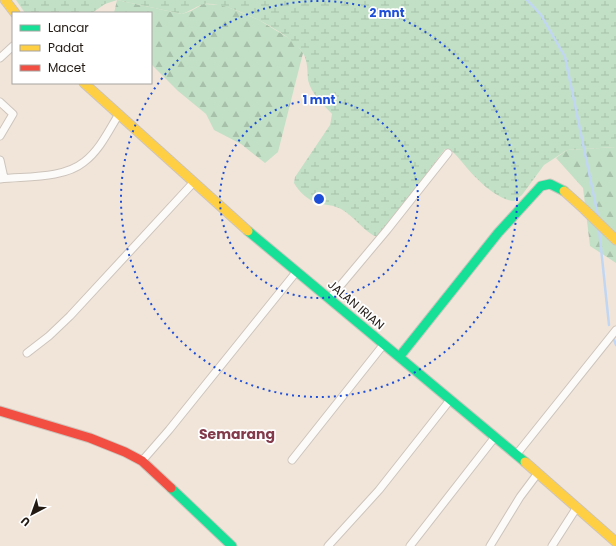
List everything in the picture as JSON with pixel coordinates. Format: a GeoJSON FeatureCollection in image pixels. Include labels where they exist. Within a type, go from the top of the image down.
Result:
{"type":"FeatureCollection","features":[{"type":"Feature","properties":{"kind":"main road"},"geometry":{"type":"LineString","coordinates":[[5,0],[14,12]]}},
{"type":"Feature","properties":{"kind":"main road","name":"JALAN IRIAN"},"geometry":{"type":"LineString","coordinates":[[85,84],[193,183],[538,473],[577,507],[614,543]]}},
{"type":"Feature","properties":{"kind":"main road"},"geometry":{"type":"LineString","coordinates":[[400,356],[498,233],[541,186],[550,184],[561,189],[578,203],[616,240]]}},
{"type":"Feature","properties":{"kind":"main road"},"geometry":{"type":"LineString","coordinates":[[0,411],[114,446],[129,453],[142,461],[232,546]]}},
{"type":"Feature","properties":{"kind":"street"},"geometry":{"type":"LineString","coordinates":[[0,58],[12,47]]}},
{"type":"Feature","properties":{"kind":"street"},"geometry":{"type":"LineString","coordinates":[[0,102],[13,114],[0,136]]}},
{"type":"Feature","properties":{"kind":"street"},"geometry":{"type":"LineString","coordinates":[[0,160],[2,178],[56,174],[68,171],[79,166],[94,152],[119,114]]}},
{"type":"Feature","properties":{"kind":"street"},"geometry":{"type":"LineString","coordinates":[[330,298],[387,230],[448,153]]}},
{"type":"Feature","properties":{"kind":"street"},"geometry":{"type":"LineString","coordinates":[[27,353],[49,336],[70,316],[193,183]]}},
{"type":"Feature","properties":{"kind":"street"},"geometry":{"type":"LineString","coordinates":[[142,461],[169,430],[297,271]]}},
{"type":"Feature","properties":{"kind":"street"},"geometry":{"type":"LineString","coordinates":[[516,455],[616,330]]}},
{"type":"Feature","properties":{"kind":"street"},"geometry":{"type":"LineString","coordinates":[[292,460],[384,344]]}},
{"type":"Feature","properties":{"kind":"street"},"geometry":{"type":"LineString","coordinates":[[328,546],[379,490],[450,400]]}},
{"type":"Feature","properties":{"kind":"street"},"geometry":{"type":"LineString","coordinates":[[410,546],[495,437]]}},
{"type":"Feature","properties":{"kind":"street"},"geometry":{"type":"LineString","coordinates":[[490,546],[520,497],[538,473]]}},
{"type":"Feature","properties":{"kind":"street"},"geometry":{"type":"LineString","coordinates":[[552,546],[577,507]]}},
{"type":"Feature","properties":{"kind":"green space"},"geometry":{"type":"Polygon","coordinates":[[[16,0],[117,0],[105,4],[93,12],[24,12],[16,0]]]}},
{"type":"Feature","properties":{"kind":"green space"},"geometry":{"type":"Polygon","coordinates":[[[117,0],[182,14],[203,4],[223,5],[259,20],[295,42],[303,53],[278,152],[265,163],[241,144],[214,130],[206,114],[178,91],[152,65],[152,12],[114,12],[117,0]]]}},
{"type":"Feature","properties":{"kind":"green space"},"geometry":{"type":"Polygon","coordinates":[[[117,0],[616,0],[616,147],[567,150],[544,165],[522,195],[514,201],[507,200],[485,186],[455,154],[448,149],[445,149],[377,237],[368,232],[341,209],[310,200],[294,183],[295,177],[330,125],[332,114],[312,90],[308,80],[306,60],[303,53],[296,45],[286,36],[273,28],[242,12],[227,7],[214,4],[204,4],[182,14],[117,0]]]}},
{"type":"Feature","properties":{"kind":"green space"},"geometry":{"type":"Polygon","coordinates":[[[616,147],[616,263],[590,246],[583,188],[556,158],[567,150],[616,147]]]}},
{"type":"Feature","properties":{"kind":"waterway"},"geometry":{"type":"LineString","coordinates":[[527,0],[541,15],[565,57],[598,216]]}},
{"type":"Feature","properties":{"kind":"waterway"},"geometry":{"type":"LineString","coordinates":[[599,229],[609,325]]}},
{"type":"Feature","properties":{"kind":"waterway"},"geometry":{"type":"LineString","coordinates":[[613,337],[616,345]]}},
{"type":"Feature","properties":{"kind":"traffic: fast"},"geometry":{"type":"LineString","coordinates":[[400,356],[498,233],[541,186],[550,184],[564,191]]}},
{"type":"Feature","properties":{"kind":"traffic: fast"},"geometry":{"type":"LineString","coordinates":[[248,231],[525,462]]}},
{"type":"Feature","properties":{"kind":"traffic: fast"},"geometry":{"type":"LineString","coordinates":[[171,488],[232,546]]}},
{"type":"Feature","properties":{"kind":"traffic: slow"},"geometry":{"type":"LineString","coordinates":[[5,0],[14,12]]}},
{"type":"Feature","properties":{"kind":"traffic: slow"},"geometry":{"type":"LineString","coordinates":[[85,84],[248,231]]}},
{"type":"Feature","properties":{"kind":"traffic: slow"},"geometry":{"type":"LineString","coordinates":[[564,191],[616,240]]}},
{"type":"Feature","properties":{"kind":"traffic: slow"},"geometry":{"type":"LineString","coordinates":[[525,462],[616,542]]}},
{"type":"Feature","properties":{"kind":"traffic: jam"},"geometry":{"type":"LineString","coordinates":[[0,411],[90,438],[125,452],[142,461],[171,488]]}},
{"type":"Feature","properties":{"kind":"district","name":"Semarang"},"geometry":{"type":"Point","coordinates":[237,434]}}]}
